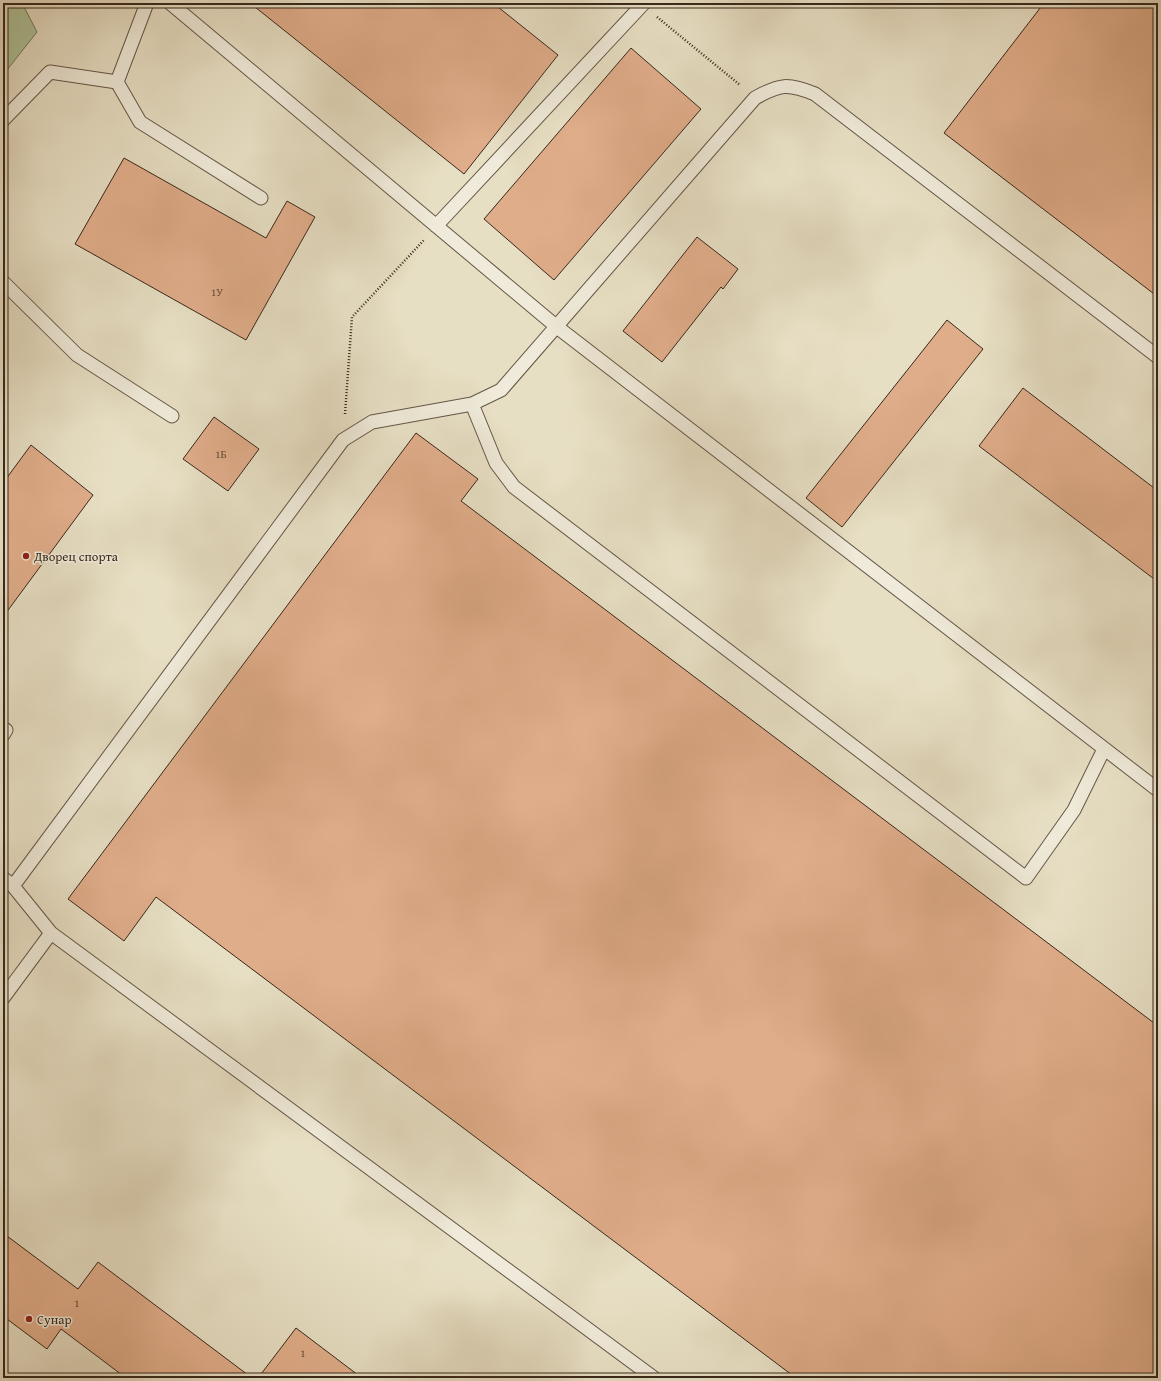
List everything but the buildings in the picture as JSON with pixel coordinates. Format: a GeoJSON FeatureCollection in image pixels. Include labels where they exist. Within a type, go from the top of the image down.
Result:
{"type":"FeatureCollection","features":[{"type":"Feature","properties":{"kind":"lane"},"geometry":{"type":"LineString","coordinates":[[117,82],[147,3]]}},
{"type":"Feature","properties":{"kind":"lane"},"geometry":{"type":"LineString","coordinates":[[170,3],[557,327],[1158,790]]}},
{"type":"Feature","properties":{"kind":"lane"},"geometry":{"type":"LineString","coordinates":[[436,226],[643,4]]}},
{"type":"Feature","properties":{"kind":"lane"},"geometry":{"type":"LineString","coordinates":[[3,120],[50,72],[117,82]]}},
{"type":"Feature","properties":{"kind":"lane"},"geometry":{"type":"LineString","coordinates":[[117,82],[140,122],[261,198]]}},
{"type":"Feature","properties":{"kind":"lane"},"geometry":{"type":"LineString","coordinates":[[654,1378],[51,933],[8,882],[344,440],[372,422],[472,404],[501,390],[755,98],[775,87],[796,86],[815,94],[1158,358]]}},
{"type":"Feature","properties":{"kind":"lane"},"geometry":{"type":"LineString","coordinates":[[3,282],[77,355],[172,416]]}},
{"type":"Feature","properties":{"kind":"lane"},"geometry":{"type":"LineString","coordinates":[[472,404],[496,462],[514,487],[1026,878],[1074,810],[1104,748]]}},
{"type":"Feature","properties":{"kind":"lane"},"geometry":{"type":"LineString","coordinates":[[3,998],[51,933]]}},
{"type":"Feature","properties":{"kind":"path"},"geometry":{"type":"LineString","coordinates":[[643,4],[755,98]]}},
{"type":"Feature","properties":{"kind":"path"},"geometry":{"type":"LineString","coordinates":[[344,440],[352,317],[436,226]]}},
{"type":"Feature","properties":{"kind":"green space"},"geometry":{"type":"Polygon","coordinates":[[[3,3],[22,3],[37,32],[3,75],[3,3]]]}},
{"type":"Feature","properties":{"kind":"place","name":"Дворец спорта"},"geometry":{"type":"Point","coordinates":[26,556]}},
{"type":"Feature","properties":{"kind":"place","name":"Сунар"},"geometry":{"type":"Point","coordinates":[29,1319]}}]}
